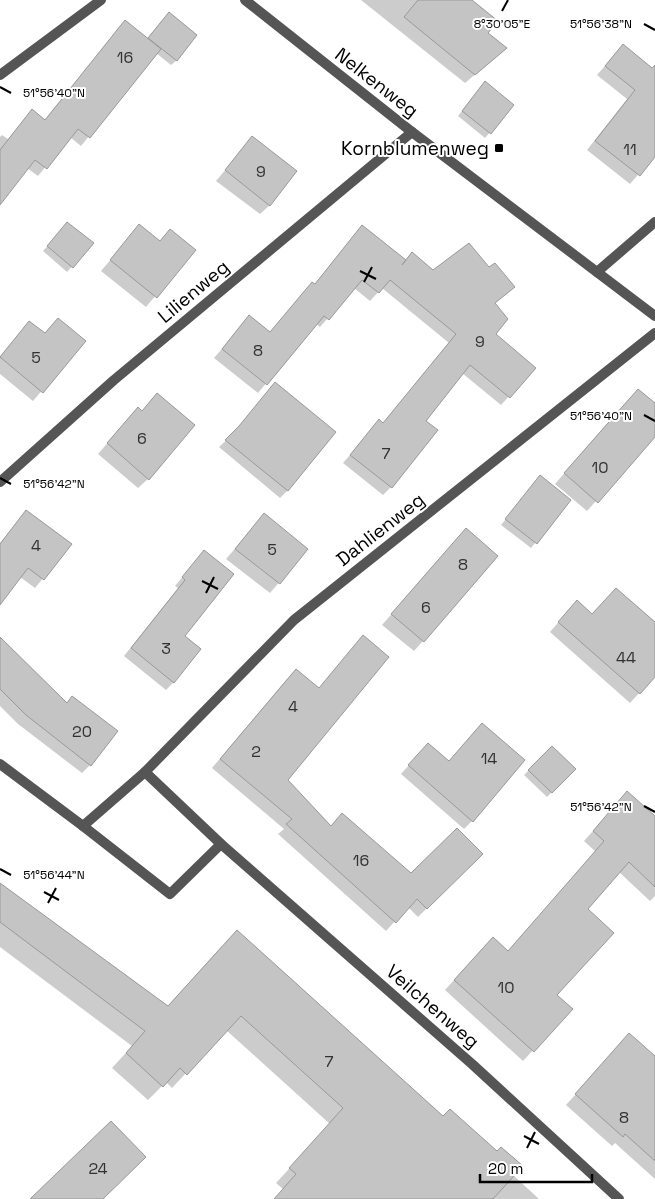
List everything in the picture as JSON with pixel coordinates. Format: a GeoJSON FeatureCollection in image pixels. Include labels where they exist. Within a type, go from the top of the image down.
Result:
{"type":"FeatureCollection","features":[{"type":"Feature","properties":{"kind":"street"},"geometry":{"type":"LineString","coordinates":[[0,74],[101,0]]}},
{"type":"Feature","properties":{"kind":"street","name":"Nelkenweg"},"geometry":{"type":"LineString","coordinates":[[245,0],[412,132],[655,316]]}},
{"type":"Feature","properties":{"kind":"street","name":"Lilienweg"},"geometry":{"type":"LineString","coordinates":[[0,482],[114,380],[412,132]]}},
{"type":"Feature","properties":{"kind":"street"},"geometry":{"type":"LineString","coordinates":[[597,272],[655,222]]}},
{"type":"Feature","properties":{"kind":"street","name":"Dahlienweg"},"geometry":{"type":"LineString","coordinates":[[146,772],[294,620],[655,333]]}},
{"type":"Feature","properties":{"kind":"street"},"geometry":{"type":"LineString","coordinates":[[0,764],[170,894],[221,844]]}},
{"type":"Feature","properties":{"kind":"street"},"geometry":{"type":"LineString","coordinates":[[83,826],[146,772]]}},
{"type":"Feature","properties":{"kind":"street","name":"Veilchenweg"},"geometry":{"type":"LineString","coordinates":[[146,772],[221,844],[472,1064],[619,1199]]}},
{"type":"Feature","properties":{"kind":"building"},"geometry":{"type":"Polygon","coordinates":[[[418,0],[472,0],[498,21],[488,33],[507,48],[475,75],[404,17],[418,0]]]}},
{"type":"Feature","properties":{"kind":"building"},"geometry":{"type":"Polygon","coordinates":[[[169,12],[197,35],[177,61],[148,38],[169,12]]]}},
{"type":"Feature","properties":{"kind":"building"},"geometry":{"type":"Polygon","coordinates":[[[125,20],[161,49],[90,138],[78,129],[47,169],[35,160],[0,205],[0,150],[32,109],[45,120],[125,20]]]}},
{"type":"Feature","properties":{"kind":"building"},"geometry":{"type":"Polygon","coordinates":[[[623,44],[652,68],[655,65],[655,157],[640,176],[595,141],[635,90],[605,66],[623,44]]]}},
{"type":"Feature","properties":{"kind":"building"},"geometry":{"type":"Polygon","coordinates":[[[485,81],[514,105],[491,134],[462,111],[485,81]]]}},
{"type":"Feature","properties":{"kind":"building"},"geometry":{"type":"Polygon","coordinates":[[[252,136],[297,171],[270,206],[225,170],[252,136]]]}},
{"type":"Feature","properties":{"kind":"building"},"geometry":{"type":"Polygon","coordinates":[[[67,222],[94,243],[73,268],[47,246],[67,222]]]}},
{"type":"Feature","properties":{"kind":"building"},"geometry":{"type":"Polygon","coordinates":[[[139,224],[160,241],[170,229],[196,250],[157,298],[110,260],[139,224]]]}},
{"type":"Feature","properties":{"kind":"building"},"geometry":{"type":"Polygon","coordinates":[[[362,225],[406,260],[412,252],[433,270],[469,243],[489,267],[495,263],[515,287],[495,303],[508,319],[496,334],[536,368],[510,398],[470,365],[426,421],[438,430],[392,488],[350,455],[379,419],[383,423],[456,334],[390,280],[379,293],[362,280],[329,320],[324,316],[267,385],[222,349],[249,315],[270,332],[312,282],[315,284],[362,225]]]}},
{"type":"Feature","properties":{"kind":"building"},"geometry":{"type":"Polygon","coordinates":[[[58,318],[86,341],[43,393],[0,357],[29,321],[45,333],[58,318]]]}},
{"type":"Feature","properties":{"kind":"building"},"geometry":{"type":"Polygon","coordinates":[[[275,382],[336,432],[288,491],[225,440],[275,382]]]}},
{"type":"Feature","properties":{"kind":"building"},"geometry":{"type":"Polygon","coordinates":[[[638,389],[655,403],[655,437],[598,503],[564,473],[638,389]]]}},
{"type":"Feature","properties":{"kind":"building"},"geometry":{"type":"Polygon","coordinates":[[[157,393],[195,425],[149,480],[107,443],[138,407],[142,411],[157,393]]]}},
{"type":"Feature","properties":{"kind":"building"},"geometry":{"type":"Polygon","coordinates":[[[540,475],[571,500],[537,544],[505,519],[540,475]]]}},
{"type":"Feature","properties":{"kind":"building"},"geometry":{"type":"Polygon","coordinates":[[[26,510],[72,544],[44,580],[28,568],[0,605],[0,544],[26,510]]]}},
{"type":"Feature","properties":{"kind":"building"},"geometry":{"type":"Polygon","coordinates":[[[264,513],[308,549],[280,584],[235,549],[264,513]]]}},
{"type":"Feature","properties":{"kind":"building"},"geometry":{"type":"Polygon","coordinates":[[[466,528],[498,556],[424,642],[391,614],[466,528]]]}},
{"type":"Feature","properties":{"kind":"building"},"geometry":{"type":"Polygon","coordinates":[[[204,550],[234,574],[185,636],[201,649],[174,683],[131,648],[185,580],[182,577],[204,550]]]}},
{"type":"Feature","properties":{"kind":"building"},"geometry":{"type":"Polygon","coordinates":[[[616,588],[655,622],[655,677],[640,694],[558,622],[577,600],[592,614],[616,588]]]}},
{"type":"Feature","properties":{"kind":"building"},"geometry":{"type":"Polygon","coordinates":[[[363,635],[389,657],[288,780],[331,826],[342,813],[411,873],[457,828],[483,854],[427,909],[417,899],[396,923],[286,824],[292,819],[220,759],[296,669],[319,688],[363,635]]]}},
{"type":"Feature","properties":{"kind":"building"},"geometry":{"type":"Polygon","coordinates":[[[0,637],[67,703],[72,696],[118,731],[91,766],[26,715],[0,689],[0,637]]]}},
{"type":"Feature","properties":{"kind":"building"},"geometry":{"type":"Polygon","coordinates":[[[482,723],[525,760],[473,822],[408,765],[428,743],[449,761],[482,723]]]}},
{"type":"Feature","properties":{"kind":"building"},"geometry":{"type":"Polygon","coordinates":[[[552,746],[576,769],[552,793],[528,770],[552,746]]]}},
{"type":"Feature","properties":{"kind":"building"},"geometry":{"type":"Polygon","coordinates":[[[627,791],[655,816],[655,887],[629,862],[588,909],[614,933],[557,995],[573,1009],[534,1052],[454,980],[493,937],[508,951],[604,841],[593,831],[627,791]]]}},
{"type":"Feature","properties":{"kind":"building"},"geometry":{"type":"Polygon","coordinates":[[[0,883],[168,1006],[237,930],[443,1116],[450,1109],[497,1151],[501,1147],[523,1166],[493,1199],[274,1199],[296,1174],[289,1168],[343,1108],[241,1016],[187,1075],[180,1068],[163,1087],[126,1053],[145,1031],[0,922],[0,883]]]}},
{"type":"Feature","properties":{"kind":"building"},"geometry":{"type":"Polygon","coordinates":[[[629,1033],[655,1056],[655,1161],[625,1134],[623,1137],[575,1094],[629,1033]]]}},
{"type":"Feature","properties":{"kind":"building"},"geometry":{"type":"Polygon","coordinates":[[[111,1121],[146,1157],[103,1199],[30,1199],[111,1121]]]}},
{"type":"Feature","properties":{"kind":"place","name":"Kornblumenweg"},"geometry":{"type":"Point","coordinates":[499,148]}}]}
